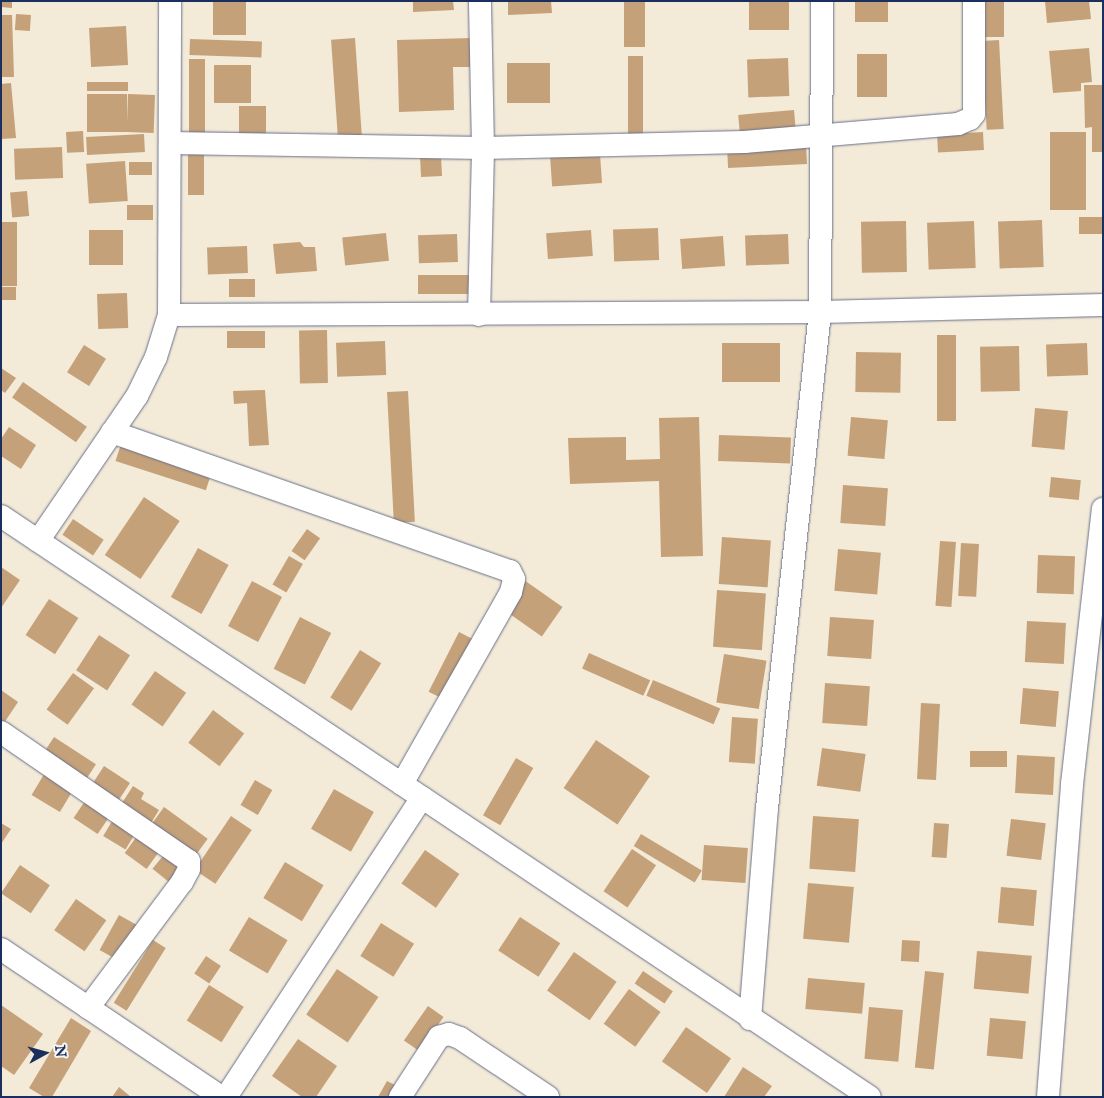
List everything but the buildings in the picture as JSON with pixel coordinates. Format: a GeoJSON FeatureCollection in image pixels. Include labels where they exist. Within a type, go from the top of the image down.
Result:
{"type":"FeatureCollection","features":[{"type":"Feature","properties":{"kind":"street"},"geometry":{"type":"LineString","coordinates":[[38,541],[137,396],[156,357],[169,315],[170,1]]}},
{"type":"Feature","properties":{"kind":"street"},"geometry":{"type":"LineString","coordinates":[[479,315],[483,148],[480,1]]}},
{"type":"Feature","properties":{"kind":"street"},"geometry":{"type":"LineString","coordinates":[[750,1019],[767,808],[820,312],[822,1]]}},
{"type":"Feature","properties":{"kind":"street"},"geometry":{"type":"LineString","coordinates":[[170,143],[483,148],[822,138],[958,124],[970,119],[975,102],[974,1]]}},
{"type":"Feature","properties":{"kind":"street"},"geometry":{"type":"LineString","coordinates":[[169,315],[820,312],[1103,305]]}},
{"type":"Feature","properties":{"kind":"street"},"geometry":{"type":"LineString","coordinates":[[112,432],[510,571],[514,579],[511,592],[402,784]]}},
{"type":"Feature","properties":{"kind":"street"},"geometry":{"type":"LineString","coordinates":[[1048,1097],[1072,784],[1103,509]]}},
{"type":"Feature","properties":{"kind":"street"},"geometry":{"type":"LineString","coordinates":[[1,516],[750,1019],[870,1097]]}},
{"type":"Feature","properties":{"kind":"street"},"geometry":{"type":"LineString","coordinates":[[1,732],[189,860],[189,869],[182,882],[88,1008]]}},
{"type":"Feature","properties":{"kind":"street"},"geometry":{"type":"LineString","coordinates":[[226,1097],[422,797]]}},
{"type":"Feature","properties":{"kind":"street"},"geometry":{"type":"LineString","coordinates":[[1,949],[221,1097]]}},
{"type":"Feature","properties":{"kind":"street"},"geometry":{"type":"LineString","coordinates":[[400,1097],[439,1037],[449,1034],[460,1038],[548,1097]]}}]}
